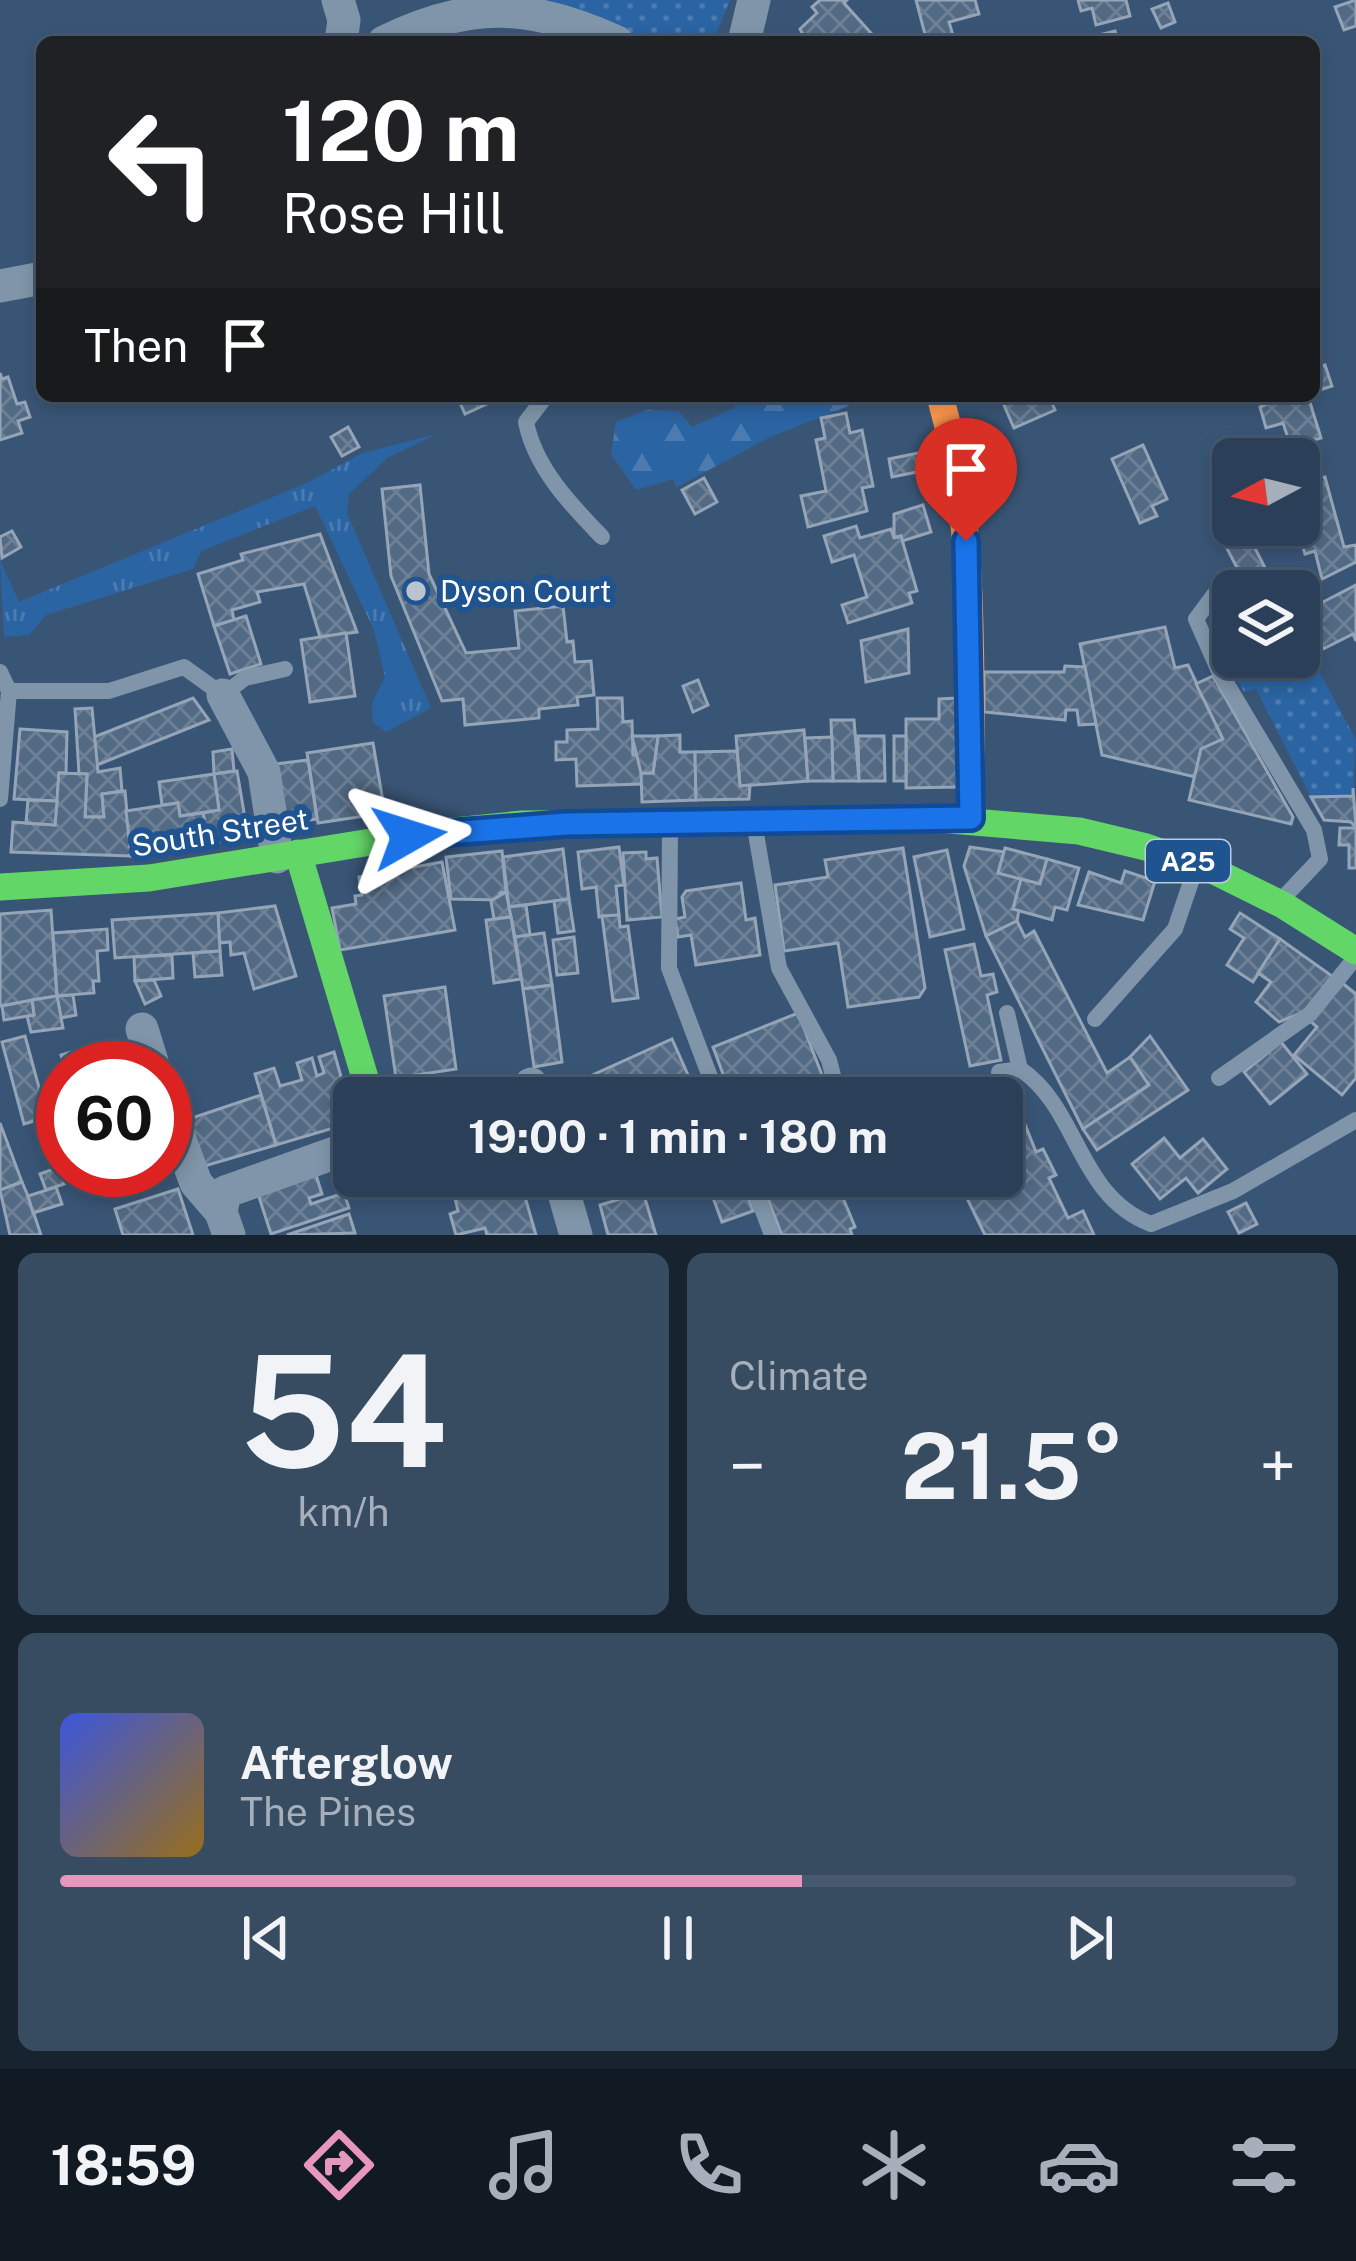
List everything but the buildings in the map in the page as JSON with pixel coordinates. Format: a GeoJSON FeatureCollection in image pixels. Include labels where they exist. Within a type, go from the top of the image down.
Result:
{"type":"FeatureCollection","features":[{"type":"Feature","properties":{"kind":"main road"},"geometry":{"type":"LineString","coordinates":[[942,402],[957,455],[966,541],[971,818]]}},
{"type":"Feature","properties":{"kind":"main road","name":"South Street"},"geometry":{"type":"LineString","coordinates":[[0,887],[111,883],[564,814],[670,821],[971,818],[1070,825],[1197,864],[1290,906],[1356,954]]}},
{"type":"Feature","properties":{"kind":"main road"},"geometry":{"type":"LineString","coordinates":[[288,855],[364,1077]]}},
{"type":"Feature","properties":{"kind":"main road"},"geometry":{"type":"LineString","coordinates":[[1290,906],[1334,911]]}},
{"type":"Feature","properties":{"kind":"street"},"geometry":{"type":"LineString","coordinates":[[338,0],[344,20],[342,36]]}},
{"type":"Feature","properties":{"kind":"street"},"geometry":{"type":"LineString","coordinates":[[392,0],[429,14]]}},
{"type":"Feature","properties":{"kind":"street"},"geometry":{"type":"LineString","coordinates":[[745,36],[754,0]]}},
{"type":"Feature","properties":{"kind":"street"},"geometry":{"type":"LineString","coordinates":[[394,36],[429,14],[504,6],[548,10],[604,36]]}},
{"type":"Feature","properties":{"kind":"street"},"geometry":{"type":"LineString","coordinates":[[0,286],[36,279]]}},
{"type":"Feature","properties":{"kind":"street"},"geometry":{"type":"LineString","coordinates":[[234,686],[288,855]]}},
{"type":"Feature","properties":{"kind":"street"},"geometry":{"type":"LineString","coordinates":[[142,1029],[146,1041]]}},
{"type":"Feature","properties":{"kind":"street"},"geometry":{"type":"LineString","coordinates":[[225,1223],[225,1192],[333,1153]]}},
{"type":"Feature","properties":{"kind":"street"},"geometry":{"type":"LineString","coordinates":[[192,1172],[225,1223]]}},
{"type":"Feature","properties":{"kind":"street"},"geometry":{"type":"LineString","coordinates":[[573,1197],[576,1235]]}},
{"type":"Feature","properties":{"kind":"lane"},"geometry":{"type":"LineString","coordinates":[[541,402],[526,422],[530,443],[568,502],[602,537]]}},
{"type":"Feature","properties":{"kind":"lane"},"geometry":{"type":"LineString","coordinates":[[1212,597],[1196,619],[1212,655]]}},
{"type":"Feature","properties":{"kind":"lane"},"geometry":{"type":"LineString","coordinates":[[9,691],[109,691],[184,667],[234,686],[285,669]]}},
{"type":"Feature","properties":{"kind":"lane"},"geometry":{"type":"LineString","coordinates":[[0,673],[9,691],[0,799]]}},
{"type":"Feature","properties":{"kind":"lane"},"geometry":{"type":"LineString","coordinates":[[1223,678],[1314,830],[1320,859],[1290,906]]}},
{"type":"Feature","properties":{"kind":"lane"},"geometry":{"type":"LineString","coordinates":[[670,821],[669,968],[710,1077]]}},
{"type":"Feature","properties":{"kind":"lane"},"geometry":{"type":"LineString","coordinates":[[754,821],[779,968],[830,1060],[833,1077]]}},
{"type":"Feature","properties":{"kind":"lane"},"geometry":{"type":"LineString","coordinates":[[1095,1019],[1175,928],[1197,864]]}},
{"type":"Feature","properties":{"kind":"lane"},"geometry":{"type":"LineString","coordinates":[[1219,1078],[1310,1014],[1356,954]]}},
{"type":"Feature","properties":{"kind":"lane"},"geometry":{"type":"LineString","coordinates":[[1007,1013],[1020,1069],[1045,1086],[1092,1179],[1124,1214],[1150,1224],[1233,1191],[1356,1120]]}},
{"type":"Feature","properties":{"kind":"lane"},"geometry":{"type":"LineString","coordinates":[[1000,1072],[1020,1069]]}},
{"type":"Feature","properties":{"kind":"lane"},"geometry":{"type":"LineString","coordinates":[[758,1197],[772,1235]]}},
{"type":"Feature","properties":{"kind":"green space"},"geometry":{"type":"Polygon","coordinates":[[[548,0],[730,0],[715,36],[638,36],[548,0]]]}},
{"type":"Feature","properties":{"kind":"green space"},"geometry":{"type":"Polygon","coordinates":[[[737,402],[859,402],[770,437],[677,487],[673,479],[636,490],[611,454],[616,422],[647,410],[678,411],[692,427],[734,408],[737,402]]]}},
{"type":"Feature","properties":{"kind":"green space"},"geometry":{"type":"Polygon","coordinates":[[[437,434],[387,458],[349,494],[347,513],[431,708],[386,732],[373,722],[372,703],[385,677],[374,630],[315,506],[201,551],[193,569],[46,615],[29,635],[4,637],[0,560],[19,602],[307,483],[363,453],[437,434]]]}},
{"type":"Feature","properties":{"kind":"green space"},"geometry":{"type":"Polygon","coordinates":[[[1320,673],[1356,740],[1353,796],[1311,797],[1256,689],[1244,692],[1236,678],[1320,678],[1320,673]]]}},
{"type":"Feature","properties":{"kind":"traffic: fast"},"geometry":{"type":"LineString","coordinates":[[0,887],[149,878],[414,835],[522,824],[938,819],[1079,831],[1146,847],[1214,871],[1283,905],[1356,951]]}},
{"type":"Feature","properties":{"kind":"traffic: fast"},"geometry":{"type":"LineString","coordinates":[[298,853],[365,1077]]}},
{"type":"Feature","properties":{"kind":"traffic: slow"},"geometry":{"type":"LineString","coordinates":[[941,402],[966,552],[972,818]]}},
{"type":"Feature","properties":{"kind":"place","name":"Dyson Court"},"geometry":{"type":"Point","coordinates":[416,591]}},
{"type":"Feature","properties":{"kind":"route"},"geometry":{"type":"LineString","coordinates":[[409,836],[490,826],[971,818],[966,541]]}}]}
